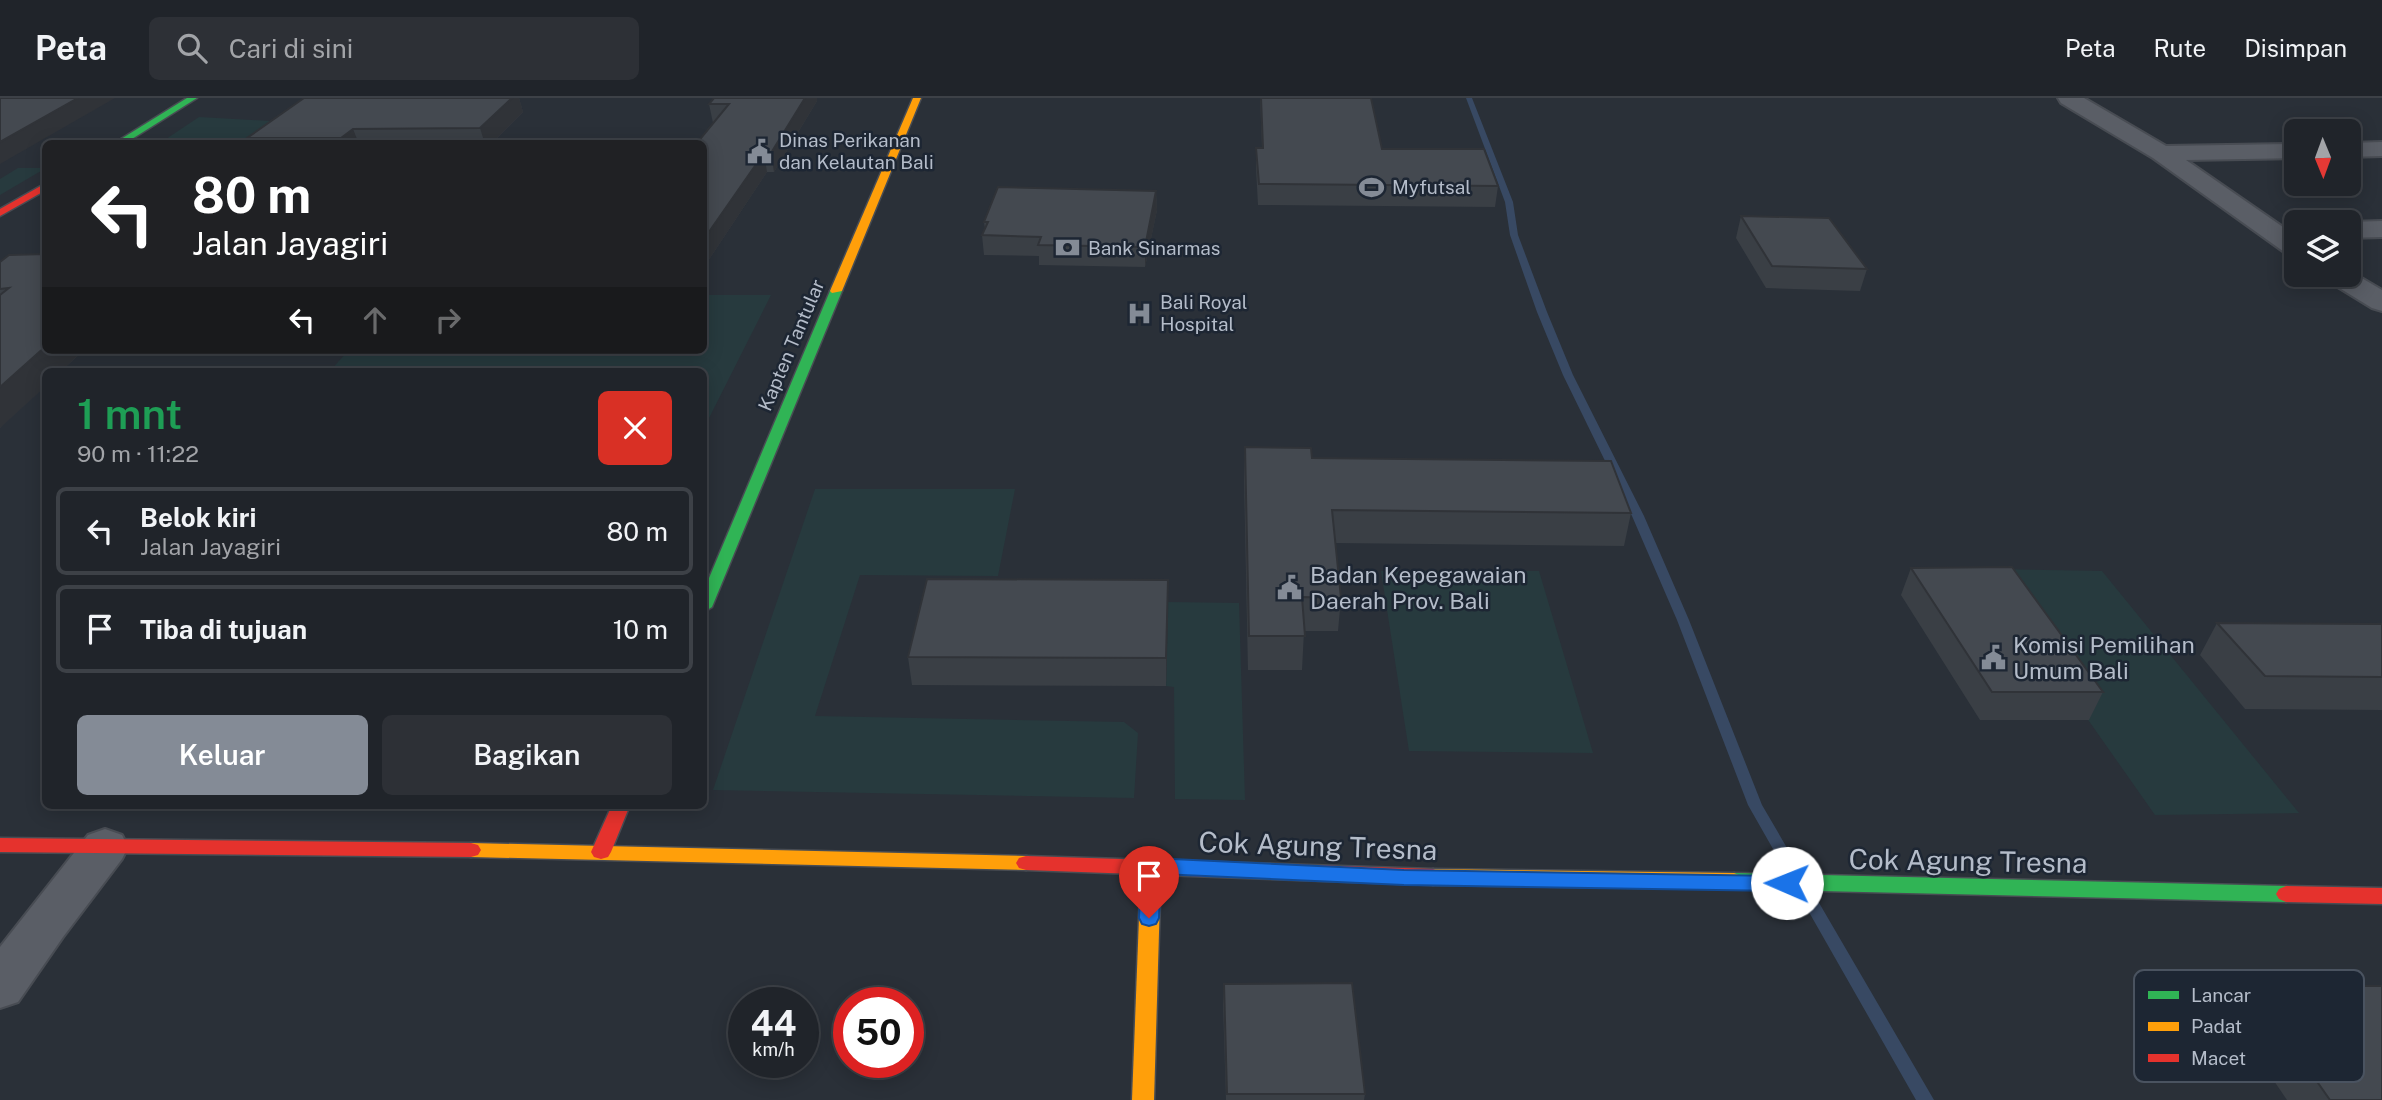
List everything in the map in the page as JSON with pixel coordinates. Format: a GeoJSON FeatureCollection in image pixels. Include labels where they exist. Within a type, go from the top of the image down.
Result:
{"type":"FeatureCollection","features":[{"type":"Feature","properties":{"kind":"street"},"geometry":{"type":"LineString","coordinates":[[124,140],[193,98]]}},
{"type":"Feature","properties":{"kind":"street","name":"Kapten Tantular"},"geometry":{"type":"LineString","coordinates":[[707,600],[917,98]]}},
{"type":"Feature","properties":{"kind":"street"},"geometry":{"type":"LineString","coordinates":[[2068,98],[2161,153],[2283,231]]}},
{"type":"Feature","properties":{"kind":"street"},"geometry":{"type":"LineString","coordinates":[[2361,150],[2382,149]]}},
{"type":"Feature","properties":{"kind":"street"},"geometry":{"type":"LineString","coordinates":[[2161,153],[2284,151]]}},
{"type":"Feature","properties":{"kind":"street"},"geometry":{"type":"LineString","coordinates":[[0,213],[42,188]]}},
{"type":"Feature","properties":{"kind":"street"},"geometry":{"type":"LineString","coordinates":[[2361,230],[2382,229]]}},
{"type":"Feature","properties":{"kind":"street"},"geometry":{"type":"LineString","coordinates":[[2358,287],[2382,302]]}},
{"type":"Feature","properties":{"kind":"street"},"geometry":{"type":"LineString","coordinates":[[601,852],[619,809]]}},
{"type":"Feature","properties":{"kind":"street","name":"Cok Agung Tresna"},"geometry":{"type":"LineString","coordinates":[[0,845],[601,852],[1151,866],[1404,877],[1834,883],[1888,887],[2382,896]]}},
{"type":"Feature","properties":{"kind":"street"},"geometry":{"type":"LineString","coordinates":[[0,986],[105,847]]}},
{"type":"Feature","properties":{"kind":"street"},"geometry":{"type":"LineString","coordinates":[[1143,1100],[1151,866]]}},
{"type":"Feature","properties":{"kind":"green space"},"geometry":{"type":"Polygon","coordinates":[[[199,117],[277,123],[259,140],[164,140],[199,117]]]}},
{"type":"Feature","properties":{"kind":"green space"},"geometry":{"type":"Polygon","coordinates":[[[18,168],[42,168],[0,195],[0,179],[18,168]]]}},
{"type":"Feature","properties":{"kind":"green space"},"geometry":{"type":"Polygon","coordinates":[[[707,295],[771,295],[707,422],[707,368],[333,368],[345,354],[707,354],[707,295]]]}},
{"type":"Feature","properties":{"kind":"green space"},"geometry":{"type":"Polygon","coordinates":[[[815,489],[1015,489],[998,576],[860,575],[815,716],[1124,722],[1138,733],[1134,798],[713,790],[815,489]]]}},
{"type":"Feature","properties":{"kind":"green space"},"geometry":{"type":"Polygon","coordinates":[[[1982,569],[2102,571],[2299,813],[2155,815],[1982,569]]]}},
{"type":"Feature","properties":{"kind":"green space"},"geometry":{"type":"Polygon","coordinates":[[[1381,571],[1539,571],[1593,753],[1409,751],[1381,571]]]}},
{"type":"Feature","properties":{"kind":"green space"},"geometry":{"type":"Polygon","coordinates":[[[1168,602],[1239,603],[1245,800],[1175,799],[1174,687],[1166,686],[1168,602]]]}},
{"type":"Feature","properties":{"kind":"building"},"geometry":{"type":"Polygon","coordinates":[[[0,98],[78,98],[0,142],[0,98]]]}},
{"type":"Feature","properties":{"kind":"building"},"geometry":{"type":"Polygon","coordinates":[[[304,98],[512,98],[480,128],[353,129],[341,138],[247,138],[304,98]]]}},
{"type":"Feature","properties":{"kind":"building"},"geometry":{"type":"Polygon","coordinates":[[[714,98],[805,98],[771,153],[764,153],[707,235],[707,140],[699,140],[729,104],[709,104],[714,98]]]}},
{"type":"Feature","properties":{"kind":"building"},"geometry":{"type":"Polygon","coordinates":[[[1261,98],[1371,98],[1382,149],[1484,149],[1498,186],[1259,184],[1256,148],[1263,148],[1261,98]]]}},
{"type":"Feature","properties":{"kind":"building"},"geometry":{"type":"Polygon","coordinates":[[[998,187],[1156,191],[1145,247],[1038,245],[1041,237],[982,235],[988,222],[984,222],[998,187]]]}},
{"type":"Feature","properties":{"kind":"building"},"geometry":{"type":"Polygon","coordinates":[[[1741,216],[1829,218],[1867,269],[1772,266],[1741,216]]]}},
{"type":"Feature","properties":{"kind":"building"},"geometry":{"type":"Polygon","coordinates":[[[42,254],[42,350],[0,387],[0,295],[9,288],[0,289],[0,262],[9,255],[42,254]]]}},
{"type":"Feature","properties":{"kind":"building"},"geometry":{"type":"Polygon","coordinates":[[[1245,447],[1311,448],[1312,458],[1611,461],[1631,513],[1332,510],[1341,598],[1302,597],[1305,636],[1249,636],[1245,447]]]}},
{"type":"Feature","properties":{"kind":"building"},"geometry":{"type":"Polygon","coordinates":[[[2012,567],[2103,692],[1992,692],[1911,568],[2012,567]]]}},
{"type":"Feature","properties":{"kind":"building"},"geometry":{"type":"Polygon","coordinates":[[[927,579],[1168,580],[1166,658],[908,657],[927,579]]]}},
{"type":"Feature","properties":{"kind":"building"},"geometry":{"type":"Polygon","coordinates":[[[2217,623],[2382,624],[2382,677],[2265,676],[2217,623]]]}},
{"type":"Feature","properties":{"kind":"building"},"geometry":{"type":"Polygon","coordinates":[[[1352,983],[1365,1094],[1227,1094],[1224,984],[1352,983]]]}},
{"type":"Feature","properties":{"kind":"building"},"geometry":{"type":"Polygon","coordinates":[[[2364,986],[2382,986],[2382,1100],[2330,1100],[2317,1082],[2364,1082],[2364,986]]]}},
{"type":"Feature","properties":{"kind":"waterway"},"geometry":{"type":"LineString","coordinates":[[1469,98],[1509,202],[1514,235],[1542,312],[1568,375],[1638,516],[1683,620],[1755,805],[1925,1100]]}},
{"type":"Feature","properties":{"kind":"traffic: fast"},"geometry":{"type":"LineString","coordinates":[[124,140],[193,98]]}},
{"type":"Feature","properties":{"kind":"traffic: fast"},"geometry":{"type":"LineString","coordinates":[[707,600],[836,291]]}},
{"type":"Feature","properties":{"kind":"traffic: fast"},"geometry":{"type":"LineString","coordinates":[[1734,881],[2286,894]]}},
{"type":"Feature","properties":{"kind":"traffic: slow"},"geometry":{"type":"LineString","coordinates":[[836,291],[917,98]]}},
{"type":"Feature","properties":{"kind":"traffic: slow"},"geometry":{"type":"LineString","coordinates":[[471,850],[1026,863]]}},
{"type":"Feature","properties":{"kind":"traffic: slow"},"geometry":{"type":"LineString","coordinates":[[1143,1100],[1151,866]]}},
{"type":"Feature","properties":{"kind":"traffic: slow"},"geometry":{"type":"LineString","coordinates":[[1433,877],[1734,881]]}},
{"type":"Feature","properties":{"kind":"traffic: jam"},"geometry":{"type":"LineString","coordinates":[[0,213],[42,188]]}},
{"type":"Feature","properties":{"kind":"traffic: jam"},"geometry":{"type":"LineString","coordinates":[[601,852],[619,809]]}},
{"type":"Feature","properties":{"kind":"traffic: jam"},"geometry":{"type":"LineString","coordinates":[[0,845],[471,850]]}},
{"type":"Feature","properties":{"kind":"traffic: jam"},"geometry":{"type":"LineString","coordinates":[[1026,863],[1433,877]]}},
{"type":"Feature","properties":{"kind":"traffic: jam"},"geometry":{"type":"LineString","coordinates":[[2286,894],[2382,896]]}},
{"type":"Feature","properties":{"kind":"place","name":"Dinas Perikanan dan Kelautan Bali"},"geometry":{"type":"Point","coordinates":[759,151]}},
{"type":"Feature","properties":{"kind":"place","name":"Myfutsal"},"geometry":{"type":"Point","coordinates":[1372,187]}},
{"type":"Feature","properties":{"kind":"place","name":"Bank Sinarmas"},"geometry":{"type":"Point","coordinates":[1068,248]}},
{"type":"Feature","properties":{"kind":"place","name":"Bali Royal Hospital"},"geometry":{"type":"Point","coordinates":[1140,313]}},
{"type":"Feature","properties":{"kind":"place","name":"Badan Kepegawaian Daerah Prov. Bali"},"geometry":{"type":"Point","coordinates":[1290,588]}},
{"type":"Feature","properties":{"kind":"place","name":"Komisi Pemilihan Umum Bali"},"geometry":{"type":"Point","coordinates":[1993,658]}},
{"type":"Feature","properties":{"kind":"route"},"geometry":{"type":"LineString","coordinates":[[1149,918],[1151,866],[1404,877],[1787,883]]}}]}
